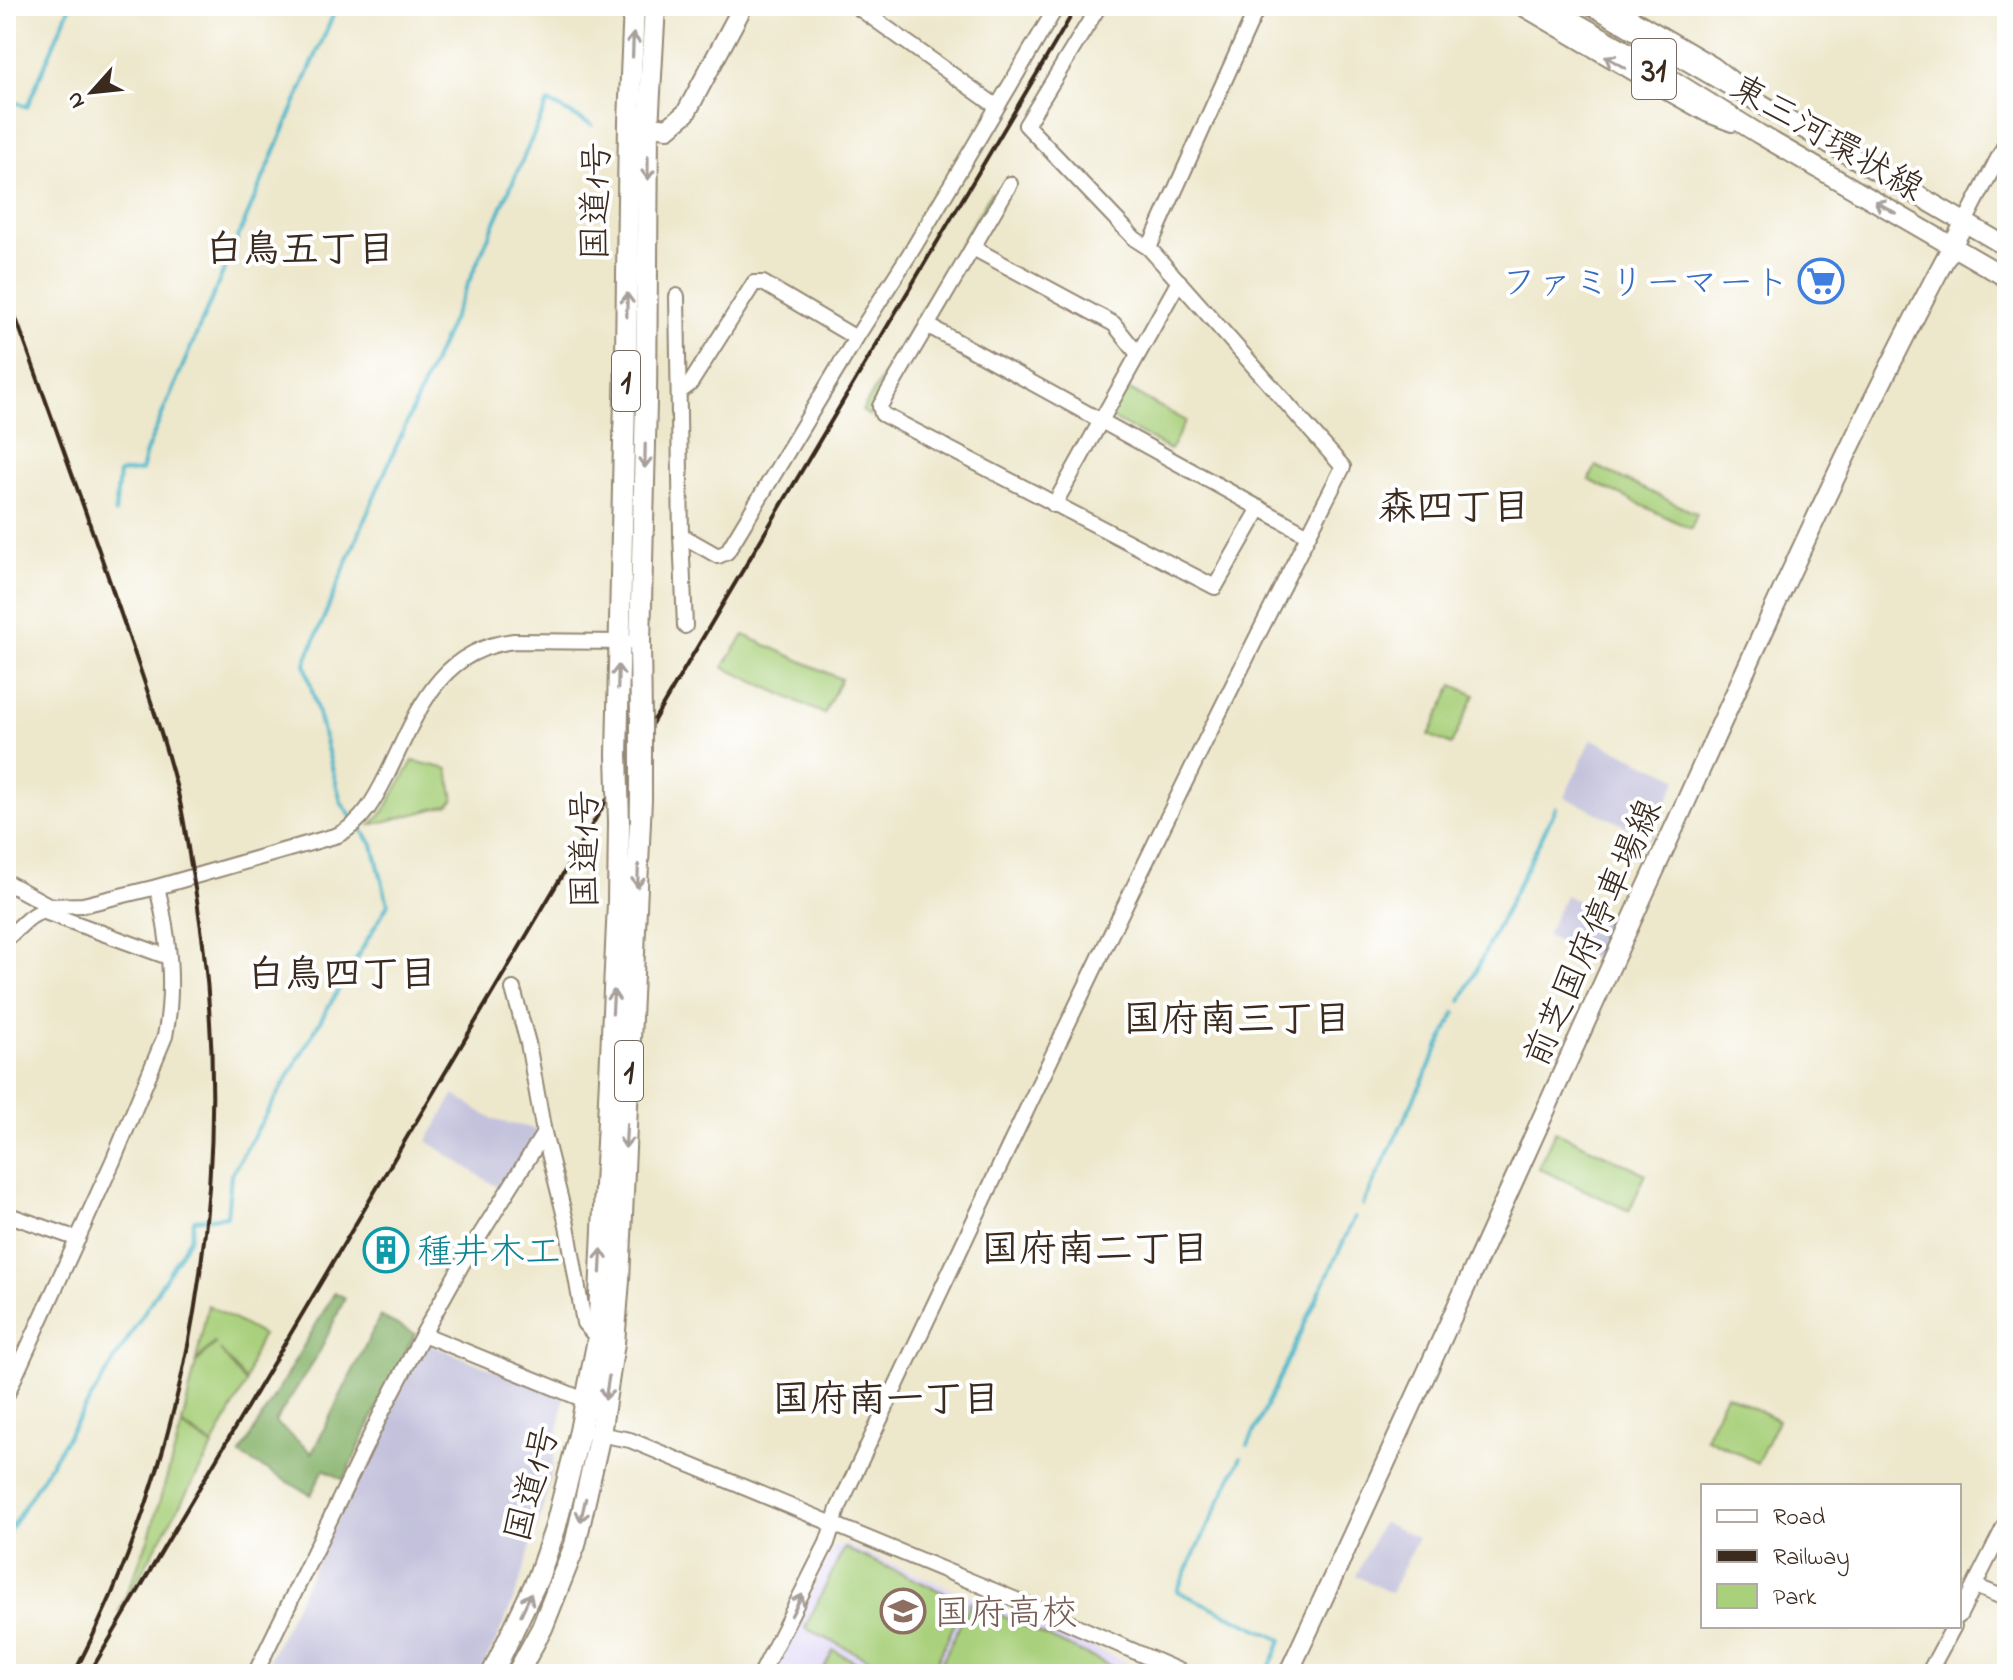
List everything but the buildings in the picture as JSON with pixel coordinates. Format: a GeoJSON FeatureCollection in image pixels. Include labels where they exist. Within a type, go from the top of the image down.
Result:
{"type":"FeatureCollection","features":[{"type":"Feature","properties":{"kind":"highway","name":"国道1号"},"geometry":{"type":"LineString","coordinates":[[492,1674],[538,1578],[590,1432],[614,1343],[641,799],[640,643],[646,402],[634,6]]}},
{"type":"Feature","properties":{"kind":"highway","name":"国道1号"},"geometry":{"type":"LineString","coordinates":[[517,1674],[542,1628],[575,1545],[590,1432],[587,1401],[598,1339],[617,919],[618,642],[626,354],[639,124],[655,6]]}},
{"type":"Feature","properties":{"kind":"main road"},"geometry":{"type":"LineString","coordinates":[[639,124],[668,128],[686,113],[743,6]]}},
{"type":"Feature","properties":{"kind":"main road","name":"東三河環状線"},"geometry":{"type":"LineString","coordinates":[[1547,6],[2007,278]]}},
{"type":"Feature","properties":{"kind":"main road","name":"東三河環状線"},"geometry":{"type":"LineString","coordinates":[[1561,6],[1619,47]]}},
{"type":"Feature","properties":{"kind":"main road","name":"東三河環状線"},"geometry":{"type":"LineString","coordinates":[[1580,6],[1632,16]]}},
{"type":"Feature","properties":{"kind":"main road","name":"東三河環状線"},"geometry":{"type":"LineString","coordinates":[[1593,6],[1632,16],[1764,107],[2007,247]]}},
{"type":"Feature","properties":{"kind":"main road","name":"前芝国府停車場線"},"geometry":{"type":"LineString","coordinates":[[1288,1674],[1763,630],[1860,427],[1965,222]]}},
{"type":"Feature","properties":{"kind":"street"},"geometry":{"type":"LineString","coordinates":[[856,6],[996,106]]}},
{"type":"Feature","properties":{"kind":"street"},"geometry":{"type":"LineString","coordinates":[[681,535],[718,556],[727,552],[1057,6]]}},
{"type":"Feature","properties":{"kind":"street"},"geometry":{"type":"LineString","coordinates":[[761,1674],[821,1556],[845,1495],[929,1315],[1122,913],[1248,652],[1343,467],[1149,248],[1135,239],[1026,125],[1099,6]]}},
{"type":"Feature","properties":{"kind":"street"},"geometry":{"type":"LineString","coordinates":[[1149,248],[1258,6]]}},
{"type":"Feature","properties":{"kind":"street"},"geometry":{"type":"LineString","coordinates":[[1519,6],[1706,114],[1759,134]]}},
{"type":"Feature","properties":{"kind":"street"},"geometry":{"type":"LineString","coordinates":[[1613,6],[1632,16]]}},
{"type":"Feature","properties":{"kind":"street"},"geometry":{"type":"LineString","coordinates":[[1965,222],[2007,141]]}},
{"type":"Feature","properties":{"kind":"street"},"geometry":{"type":"LineString","coordinates":[[1010,184],[880,406],[882,414],[1215,587],[1260,508]]}},
{"type":"Feature","properties":{"kind":"street"},"geometry":{"type":"LineString","coordinates":[[973,248],[1114,324],[1137,353]]}},
{"type":"Feature","properties":{"kind":"street"},"geometry":{"type":"LineString","coordinates":[[1054,505],[1179,281]]}},
{"type":"Feature","properties":{"kind":"street"},"geometry":{"type":"LineString","coordinates":[[679,392],[690,384],[754,283],[763,283],[856,338]]}},
{"type":"Feature","properties":{"kind":"street"},"geometry":{"type":"LineString","coordinates":[[677,296],[685,626]]}},
{"type":"Feature","properties":{"kind":"street"},"geometry":{"type":"LineString","coordinates":[[927,325],[1308,535]]}},
{"type":"Feature","properties":{"kind":"street"},"geometry":{"type":"LineString","coordinates":[[6,939],[29,918],[46,909],[83,905],[157,887],[338,835],[352,828],[378,793],[427,695],[444,674],[471,653],[514,641],[640,643]]}},
{"type":"Feature","properties":{"kind":"street"},"geometry":{"type":"LineString","coordinates":[[6,882],[46,909],[168,957]]}},
{"type":"Feature","properties":{"kind":"street"},"geometry":{"type":"LineString","coordinates":[[6,1394],[78,1239],[165,1036],[169,1016],[168,957],[166,923],[157,887]]}},
{"type":"Feature","properties":{"kind":"street"},"geometry":{"type":"LineString","coordinates":[[513,989],[528,1043],[544,1133],[567,1225],[584,1323],[598,1339]]}},
{"type":"Feature","properties":{"kind":"street"},"geometry":{"type":"LineString","coordinates":[[255,1674],[423,1334],[462,1264],[544,1133]]}},
{"type":"Feature","properties":{"kind":"street"},"geometry":{"type":"LineString","coordinates":[[6,1214],[78,1239]]}},
{"type":"Feature","properties":{"kind":"street"},"geometry":{"type":"LineString","coordinates":[[423,1334],[587,1401]]}},
{"type":"Feature","properties":{"kind":"street"},"geometry":{"type":"LineString","coordinates":[[590,1432],[630,1440],[1038,1609],[1186,1674]]}},
{"type":"Feature","properties":{"kind":"street"},"geometry":{"type":"LineString","coordinates":[[1961,1612],[2007,1521]]}},
{"type":"Feature","properties":{"kind":"street"},"geometry":{"type":"LineString","coordinates":[[1975,1586],[2007,1599]]}},
{"type":"Feature","properties":{"kind":"street"},"geometry":{"type":"LineString","coordinates":[[1928,1674],[1953,1628]]}},
{"type":"Feature","properties":{"kind":"shaded area"},"geometry":{"type":"Polygon","coordinates":[[[1592,739],[1678,778],[1651,838],[1564,797],[1592,739]]]}},
{"type":"Feature","properties":{"kind":"shaded area"},"geometry":{"type":"Polygon","coordinates":[[[1565,895],[1615,919],[1596,959],[1546,936],[1565,895]]]}},
{"type":"Feature","properties":{"kind":"shaded area"},"geometry":{"type":"Polygon","coordinates":[[[454,1095],[494,1120],[537,1129],[538,1135],[503,1191],[427,1141],[454,1095]]]}},
{"type":"Feature","properties":{"kind":"shaded area"},"geometry":{"type":"Polygon","coordinates":[[[423,1342],[564,1398],[542,1510],[517,1591],[496,1641],[478,1674],[262,1674],[423,1342]]]}},
{"type":"Feature","properties":{"kind":"shaded area"},"geometry":{"type":"Polygon","coordinates":[[[1382,1522],[1418,1538],[1391,1593],[1356,1576],[1382,1522]]]}},
{"type":"Feature","properties":{"kind":"shaded area","name":"国府高校"},"geometry":{"type":"Polygon","coordinates":[[[844,1544],[1155,1674],[770,1674],[833,1548],[844,1544]]]}},
{"type":"Feature","properties":{"kind":"green space"},"geometry":{"type":"Polygon","coordinates":[[[991,193],[999,198],[870,416],[862,411],[991,193]]]}},
{"type":"Feature","properties":{"kind":"green space"},"geometry":{"type":"Polygon","coordinates":[[[1124,387],[1186,421],[1170,450],[1108,416],[1124,387]]]}},
{"type":"Feature","properties":{"kind":"green space"},"geometry":{"type":"Polygon","coordinates":[[[1596,466],[1697,514],[1691,529],[1589,480],[1596,466]]]}},
{"type":"Feature","properties":{"kind":"green space"},"geometry":{"type":"Polygon","coordinates":[[[744,635],[841,679],[824,714],[723,667],[744,635]]]}},
{"type":"Feature","properties":{"kind":"green space"},"geometry":{"type":"Polygon","coordinates":[[[1453,685],[1475,695],[1451,745],[1429,735],[1453,685]]]}},
{"type":"Feature","properties":{"kind":"green space"},"geometry":{"type":"Polygon","coordinates":[[[413,761],[448,769],[454,800],[449,805],[371,825],[384,811],[413,761]]]}},
{"type":"Feature","properties":{"kind":"green space"},"geometry":{"type":"Polygon","coordinates":[[[1555,1131],[1646,1174],[1629,1211],[1538,1168],[1555,1131]]]}},
{"type":"Feature","properties":{"kind":"green space"},"geometry":{"type":"Polygon","coordinates":[[[335,1292],[345,1298],[319,1353],[275,1422],[312,1453],[380,1316],[415,1334],[384,1392],[344,1480],[324,1469],[311,1495],[240,1455],[335,1292]]]}},
{"type":"Feature","properties":{"kind":"green space"},"geometry":{"type":"Polygon","coordinates":[[[208,1305],[262,1335],[246,1381],[220,1350],[246,1384],[213,1445],[182,1424],[196,1363],[215,1344],[196,1361],[208,1305]]]}},
{"type":"Feature","properties":{"kind":"green space"},"geometry":{"type":"Polygon","coordinates":[[[1726,1394],[1778,1420],[1757,1463],[1705,1437],[1726,1394]]]}},
{"type":"Feature","properties":{"kind":"green space"},"geometry":{"type":"Polygon","coordinates":[[[182,1426],[213,1447],[119,1612],[148,1540],[182,1426]]]}},
{"type":"Feature","properties":{"kind":"green space"},"geometry":{"type":"Polygon","coordinates":[[[844,1548],[965,1602],[931,1674],[898,1674],[805,1628],[844,1548]]]}},
{"type":"Feature","properties":{"kind":"green space"},"geometry":{"type":"Polygon","coordinates":[[[972,1602],[1128,1674],[936,1674],[972,1602]]]}},
{"type":"Feature","properties":{"kind":"green space"},"geometry":{"type":"Polygon","coordinates":[[[833,1650],[879,1674],[821,1674],[833,1650]]]}},
{"type":"Feature","properties":{"kind":"waterway"},"geometry":{"type":"LineString","coordinates":[[6,98],[27,107],[70,6]]}},
{"type":"Feature","properties":{"kind":"waterway"},"geometry":{"type":"LineString","coordinates":[[115,513],[119,473],[141,471],[146,452],[337,6]]}},
{"type":"Feature","properties":{"kind":"waterway"},"geometry":{"type":"LineString","coordinates":[[353,819],[341,802],[305,663],[377,490],[548,102],[592,125]]}},
{"type":"Feature","properties":{"kind":"waterway"},"geometry":{"type":"LineString","coordinates":[[1461,1001],[1556,808]]}},
{"type":"Feature","properties":{"kind":"waterway"},"geometry":{"type":"LineString","coordinates":[[6,1536],[190,1238],[194,1220],[227,1216],[231,1175],[388,904],[373,845],[358,826]]}},
{"type":"Feature","properties":{"kind":"waterway"},"geometry":{"type":"LineString","coordinates":[[1363,1205],[1455,1013]]}},
{"type":"Feature","properties":{"kind":"waterway"},"geometry":{"type":"LineString","coordinates":[[1248,1445],[1355,1217]]}},
{"type":"Feature","properties":{"kind":"waterway"},"geometry":{"type":"LineString","coordinates":[[1241,1457],[1177,1591],[1282,1640],[1266,1674]]}},
{"type":"Feature","properties":{"kind":"railway"},"geometry":{"type":"LineString","coordinates":[[89,1674],[1077,6]]}},
{"type":"Feature","properties":{"kind":"railway"},"geometry":{"type":"LineString","coordinates":[[6,291],[140,668],[177,789],[205,963],[212,1068],[210,1172],[200,1277],[181,1380],[153,1481],[118,1579],[74,1674]]}},
{"type":"Feature","properties":{"kind":"place","name":"ファミリーマート"},"geometry":{"type":"Point","coordinates":[1821,281]}},
{"type":"Feature","properties":{"kind":"place","name":"種井木工"},"geometry":{"type":"Point","coordinates":[386,1250]}},
{"type":"Feature","properties":{"kind":"place","name":"国府高校"},"geometry":{"type":"Point","coordinates":[903,1611]}},
{"type":"Feature","properties":{"kind":"district","name":"白鳥五丁目"},"geometry":{"type":"Point","coordinates":[300,248]}},
{"type":"Feature","properties":{"kind":"district","name":"森四丁目"},"geometry":{"type":"Point","coordinates":[1454,506]}},
{"type":"Feature","properties":{"kind":"district","name":"白鳥四丁目"},"geometry":{"type":"Point","coordinates":[342,973]}},
{"type":"Feature","properties":{"kind":"district","name":"国府南三丁目"},"geometry":{"type":"Point","coordinates":[1237,1018]}},
{"type":"Feature","properties":{"kind":"district","name":"国府南二丁目"},"geometry":{"type":"Point","coordinates":[1095,1248]}},
{"type":"Feature","properties":{"kind":"district","name":"国府南一丁目"},"geometry":{"type":"Point","coordinates":[886,1398]}}]}
